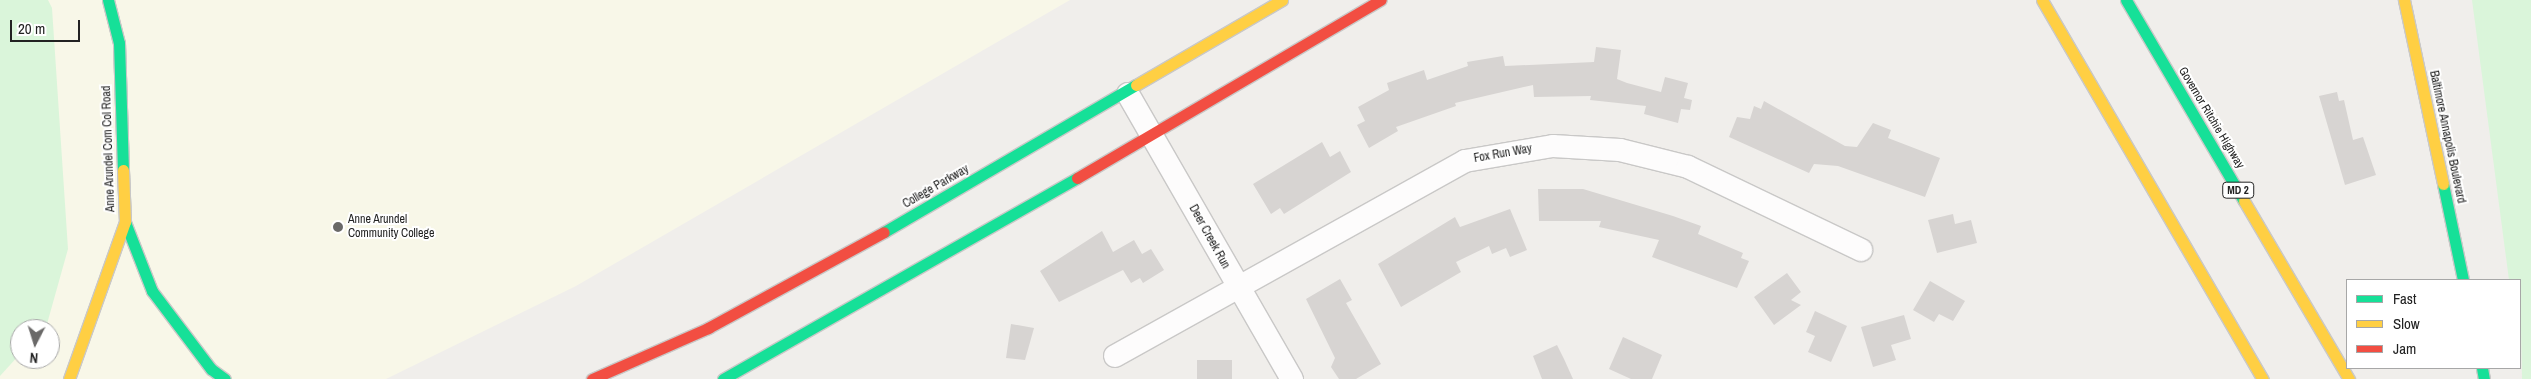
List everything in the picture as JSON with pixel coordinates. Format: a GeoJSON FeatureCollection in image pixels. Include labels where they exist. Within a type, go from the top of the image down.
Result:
{"type":"FeatureCollection","features":[{"type":"Feature","properties":{"kind":"main road","name":"Anne Arundel Com Col Road"},"geometry":{"type":"LineString","coordinates":[[70,379],[125,222],[119,43],[108,0]]}},
{"type":"Feature","properties":{"kind":"main road","name":"College Parkway"},"geometry":{"type":"LineString","coordinates":[[592,379],[708,328],[1128,94],[1282,0]]}},
{"type":"Feature","properties":{"kind":"main road"},"geometry":{"type":"LineString","coordinates":[[723,379],[1152,136],[1381,0]]}},
{"type":"Feature","properties":{"kind":"main road"},"geometry":{"type":"LineString","coordinates":[[2042,0],[2263,379]]}},
{"type":"Feature","properties":{"kind":"main road","name":"Governor Ritchie Highway"},"geometry":{"type":"LineString","coordinates":[[2126,0],[2349,379]]}},
{"type":"Feature","properties":{"kind":"main road","name":"Baltimore Annapolis Boulevard"},"geometry":{"type":"LineString","coordinates":[[2404,0],[2463,279]]}},
{"type":"Feature","properties":{"kind":"main road"},"geometry":{"type":"LineString","coordinates":[[125,222],[152,291],[211,369],[225,379]]}},
{"type":"Feature","properties":{"kind":"street","name":"Deer Creek Run"},"geometry":{"type":"LineString","coordinates":[[1128,94],[1236,285],[1292,379]]}},
{"type":"Feature","properties":{"kind":"street","name":"Fox Run Way"},"geometry":{"type":"LineString","coordinates":[[1115,356],[1236,285],[1465,161],[1553,146],[1620,150],[1688,167],[1861,250]]}},
{"type":"Feature","properties":{"kind":"shaded area","name":"Anne Arundel Community College"},"geometry":{"type":"Polygon","coordinates":[[[0,0],[1070,0],[576,286],[386,379],[0,379],[0,0]]]}},
{"type":"Feature","properties":{"kind":"green space"},"geometry":{"type":"Polygon","coordinates":[[[0,0],[48,0],[52,8],[68,249],[48,319],[10,319],[10,365],[0,376],[0,0]]]}},
{"type":"Feature","properties":{"kind":"green space"},"geometry":{"type":"Polygon","coordinates":[[[2472,0],[2531,0],[2531,379],[2522,379],[2521,279],[2509,279],[2472,0]]]}},
{"type":"Feature","properties":{"kind":"building"},"geometry":{"type":"Polygon","coordinates":[[[1596,47],[1621,50],[1617,79],[1627,83],[1661,92],[1665,77],[1688,83],[1684,98],[1692,100],[1690,110],[1681,109],[1678,123],[1644,114],[1646,106],[1590,100],[1591,96],[1534,97],[1533,85],[1455,103],[1456,106],[1396,127],[1398,131],[1369,148],[1357,125],[1365,121],[1358,107],[1389,90],[1387,83],[1424,70],[1427,80],[1468,66],[1467,62],[1503,56],[1505,66],[1594,62],[1596,47]]]}},
{"type":"Feature","properties":{"kind":"building"},"geometry":{"type":"Polygon","coordinates":[[[2337,92],[2339,101],[2344,100],[2353,140],[2363,137],[2376,175],[2345,185],[2319,96],[2337,92]]]}},
{"type":"Feature","properties":{"kind":"building"},"geometry":{"type":"Polygon","coordinates":[[[1764,101],[1845,146],[1857,147],[1873,123],[1891,130],[1888,138],[1940,158],[1925,197],[1838,166],[1814,164],[1809,173],[1729,137],[1737,117],[1750,119],[1754,106],[1761,109],[1764,101]]]}},
{"type":"Feature","properties":{"kind":"building"},"geometry":{"type":"Polygon","coordinates":[[[1322,142],[1330,157],[1340,151],[1351,172],[1284,214],[1280,208],[1271,214],[1253,184],[1322,142]]]}},
{"type":"Feature","properties":{"kind":"building"},"geometry":{"type":"Polygon","coordinates":[[[1538,189],[1583,189],[1673,216],[1701,226],[1698,234],[1743,253],[1741,258],[1749,261],[1737,288],[1652,257],[1659,240],[1599,227],[1601,221],[1539,221],[1538,189]]]}},
{"type":"Feature","properties":{"kind":"building"},"geometry":{"type":"Polygon","coordinates":[[[1510,209],[1527,250],[1510,257],[1506,248],[1492,254],[1489,246],[1456,262],[1461,272],[1401,307],[1378,264],[1455,217],[1460,227],[1510,209]]]}},
{"type":"Feature","properties":{"kind":"building"},"geometry":{"type":"Polygon","coordinates":[[[1953,214],[1955,224],[1971,220],[1977,243],[1937,253],[1928,220],[1953,214]]]}},
{"type":"Feature","properties":{"kind":"building"},"geometry":{"type":"Polygon","coordinates":[[[1102,231],[1113,252],[1134,240],[1142,254],[1151,249],[1164,270],[1143,283],[1140,278],[1131,283],[1123,270],[1059,302],[1040,271],[1102,231]]]}},
{"type":"Feature","properties":{"kind":"building"},"geometry":{"type":"Polygon","coordinates":[[[1787,273],[1801,292],[1791,300],[1801,305],[1774,325],[1754,297],[1787,273]]]}},
{"type":"Feature","properties":{"kind":"building"},"geometry":{"type":"Polygon","coordinates":[[[1340,279],[1352,300],[1346,303],[1381,364],[1356,379],[1339,379],[1331,367],[1335,358],[1306,299],[1340,279]]]}},
{"type":"Feature","properties":{"kind":"building"},"geometry":{"type":"Polygon","coordinates":[[[1930,281],[1965,301],[1953,321],[1939,314],[1934,322],[1913,310],[1930,281]]]}},
{"type":"Feature","properties":{"kind":"building"},"geometry":{"type":"Polygon","coordinates":[[[1815,311],[1847,326],[1831,362],[1808,352],[1815,336],[1806,332],[1815,311]]]}},
{"type":"Feature","properties":{"kind":"building"},"geometry":{"type":"Polygon","coordinates":[[[1904,315],[1911,339],[1891,345],[1896,360],[1873,367],[1861,327],[1904,315]]]}},
{"type":"Feature","properties":{"kind":"building"},"geometry":{"type":"Polygon","coordinates":[[[1011,324],[1034,328],[1025,360],[1006,358],[1011,324]]]}},
{"type":"Feature","properties":{"kind":"building"},"geometry":{"type":"Polygon","coordinates":[[[1623,337],[1662,355],[1652,379],[1631,379],[1609,369],[1623,337]]]}},
{"type":"Feature","properties":{"kind":"building"},"geometry":{"type":"Polygon","coordinates":[[[1557,345],[1573,379],[1542,379],[1533,356],[1557,345]]]}},
{"type":"Feature","properties":{"kind":"building"},"geometry":{"type":"Polygon","coordinates":[[[1197,360],[1232,360],[1232,379],[1197,379],[1197,360]]]}},
{"type":"Feature","properties":{"kind":"traffic: fast"},"geometry":{"type":"LineString","coordinates":[[108,0],[119,43],[123,170]]}},
{"type":"Feature","properties":{"kind":"traffic: fast"},"geometry":{"type":"LineString","coordinates":[[2126,0],[2244,201]]}},
{"type":"Feature","properties":{"kind":"traffic: fast"},"geometry":{"type":"LineString","coordinates":[[884,232],[1136,85]]}},
{"type":"Feature","properties":{"kind":"traffic: fast"},"geometry":{"type":"LineString","coordinates":[[723,379],[1077,178]]}},
{"type":"Feature","properties":{"kind":"traffic: fast"},"geometry":{"type":"LineString","coordinates":[[2443,184],[2463,279]]}},
{"type":"Feature","properties":{"kind":"traffic: fast"},"geometry":{"type":"LineString","coordinates":[[125,222],[152,291],[211,369],[225,379]]}},
{"type":"Feature","properties":{"kind":"traffic: fast"},"geometry":{"type":"LineString","coordinates":[[2482,369],[2484,379]]}},
{"type":"Feature","properties":{"kind":"traffic: slow"},"geometry":{"type":"LineString","coordinates":[[1136,85],[1282,0]]}},
{"type":"Feature","properties":{"kind":"traffic: slow"},"geometry":{"type":"LineString","coordinates":[[2042,0],[2263,379]]}},
{"type":"Feature","properties":{"kind":"traffic: slow"},"geometry":{"type":"LineString","coordinates":[[2404,0],[2443,184]]}},
{"type":"Feature","properties":{"kind":"traffic: slow"},"geometry":{"type":"LineString","coordinates":[[69,379],[125,222],[123,170]]}},
{"type":"Feature","properties":{"kind":"traffic: slow"},"geometry":{"type":"LineString","coordinates":[[2244,201],[2349,379]]}},
{"type":"Feature","properties":{"kind":"traffic: jam"},"geometry":{"type":"LineString","coordinates":[[1077,178],[1381,0]]}},
{"type":"Feature","properties":{"kind":"traffic: jam"},"geometry":{"type":"LineString","coordinates":[[592,379],[708,328],[884,232]]}},
{"type":"Feature","properties":{"kind":"place","name":"Anne Arundel Community College"},"geometry":{"type":"Point","coordinates":[338,227]}}]}
